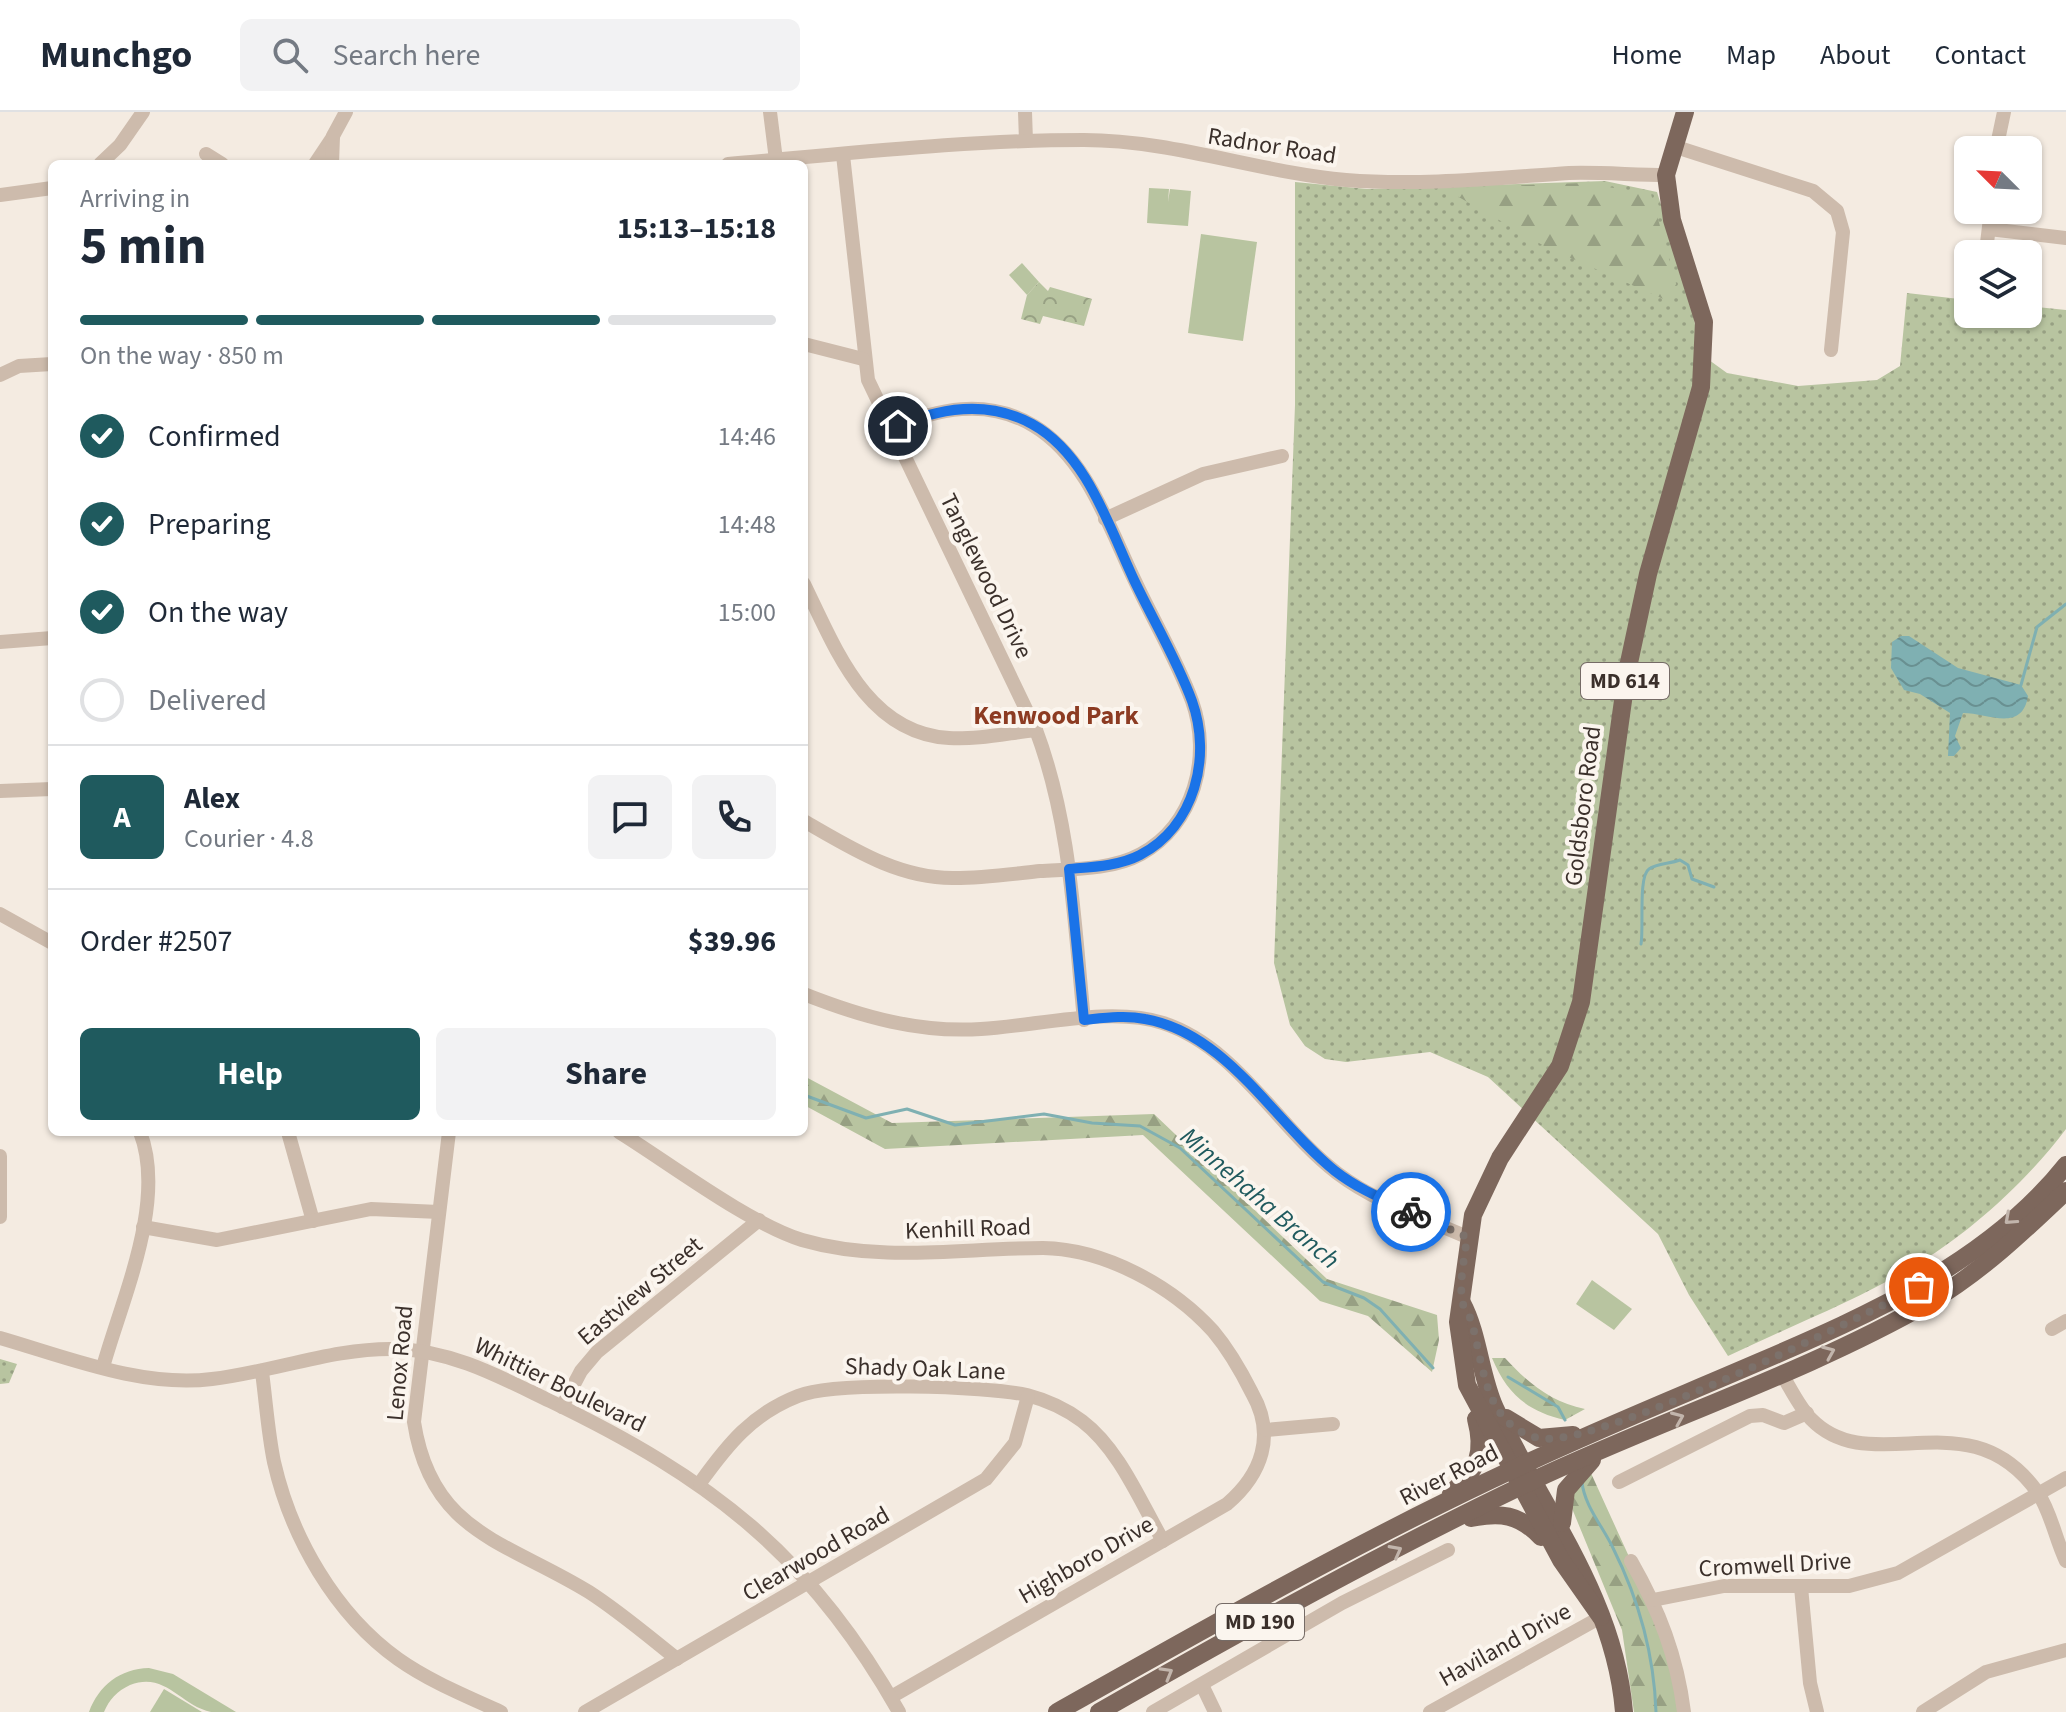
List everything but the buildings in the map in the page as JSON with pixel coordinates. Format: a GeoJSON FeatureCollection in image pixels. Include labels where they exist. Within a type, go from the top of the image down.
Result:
{"type":"FeatureCollection","features":[{"type":"Feature","properties":{"kind":"main road","name":"Goldsboro Road"},"geometry":{"type":"LineString","coordinates":[[1624,1712],[1621,1678],[1601,1617],[1563,1530],[1523,1475],[1467,1385],[1459,1347],[1467,1237],[1483,1191],[1500,1158],[1560,1066],[1581,1002],[1627,672],[1648,574],[1701,387],[1704,322],[1672,220],[1666,175],[1685,112]]}},
{"type":"Feature","properties":{"kind":"main road","name":"River Road"},"geometry":{"type":"LineString","coordinates":[[1099,1712],[1228,1638],[1450,1523],[1523,1475],[1618,1423],[1842,1326],[1919,1287],[1991,1236],[2066,1165]]}},
{"type":"Feature","properties":{"kind":"main road","name":"River Road"},"geometry":{"type":"LineString","coordinates":[[1057,1712],[1218,1621],[1403,1526],[1523,1475],[1606,1448],[1854,1341],[1932,1300],[2004,1249],[2066,1191]]}},
{"type":"Feature","properties":{"kind":"main road","name":"Goldsboro Road"},"geometry":{"type":"LineString","coordinates":[[1462,1303],[1471,1319],[1477,1356],[1495,1409],[1523,1475],[1561,1560],[1601,1617]]}},
{"type":"Feature","properties":{"kind":"main road"},"geometry":{"type":"LineString","coordinates":[[1403,1526],[1444,1500],[1469,1478],[1478,1463],[1482,1442],[1467,1385]]}},
{"type":"Feature","properties":{"kind":"main road"},"geometry":{"type":"LineString","coordinates":[[1495,1409],[1527,1435],[1551,1440],[1618,1423]]}},
{"type":"Feature","properties":{"kind":"main road"},"geometry":{"type":"LineString","coordinates":[[1563,1530],[1561,1507],[1572,1479],[1606,1448]]}},
{"type":"Feature","properties":{"kind":"main road"},"geometry":{"type":"LineString","coordinates":[[1450,1523],[1487,1514],[1509,1515],[1526,1522],[1561,1560]]}},
{"type":"Feature","properties":{"kind":"street"},"geometry":{"type":"LineString","coordinates":[[104,160],[120,145],[143,112]]}},
{"type":"Feature","properties":{"kind":"street"},"geometry":{"type":"LineString","coordinates":[[318,160],[346,112]]}},
{"type":"Feature","properties":{"kind":"street"},"geometry":{"type":"LineString","coordinates":[[770,112],[776,160]]}},
{"type":"Feature","properties":{"kind":"street"},"geometry":{"type":"LineString","coordinates":[[1025,112],[1026,141]]}},
{"type":"Feature","properties":{"kind":"street"},"geometry":{"type":"LineString","coordinates":[[1999,136],[2004,112]]}},
{"type":"Feature","properties":{"kind":"street"},"geometry":{"type":"LineString","coordinates":[[332,160],[333,136]]}},
{"type":"Feature","properties":{"kind":"street","name":"Radnor Road"},"geometry":{"type":"LineString","coordinates":[[776,160],[1026,141],[1133,143],[1250,167],[1347,180],[1416,182],[1573,173],[1666,175]]}},
{"type":"Feature","properties":{"kind":"street"},"geometry":{"type":"LineString","coordinates":[[1673,146],[1813,191],[1837,211],[1843,232],[1831,350]]}},
{"type":"Feature","properties":{"kind":"street"},"geometry":{"type":"LineString","coordinates":[[206,154],[216,160]]}},
{"type":"Feature","properties":{"kind":"street","name":"Tanglewood Drive"},"geometry":{"type":"LineString","coordinates":[[843,155],[863,359],[868,380],[1036,730],[1060,804],[1084,1020]]}},
{"type":"Feature","properties":{"kind":"street"},"geometry":{"type":"LineString","coordinates":[[0,195],[48,189]]}},
{"type":"Feature","properties":{"kind":"street"},"geometry":{"type":"LineString","coordinates":[[1989,224],[1988,236],[2066,238]]}},
{"type":"Feature","properties":{"kind":"street"},"geometry":{"type":"LineString","coordinates":[[808,345],[863,359]]}},
{"type":"Feature","properties":{"kind":"street"},"geometry":{"type":"LineString","coordinates":[[0,375],[19,366],[48,364]]}},
{"type":"Feature","properties":{"kind":"street"},"geometry":{"type":"LineString","coordinates":[[808,823],[872,859],[927,876],[954,878],[1069,869],[1107,865],[1139,855],[1164,839],[1186,810],[1196,784],[1200,755],[1192,701],[1105,519],[1068,454],[1032,424],[1003,412],[973,407],[928,413],[889,429]]}},
{"type":"Feature","properties":{"kind":"street"},"geometry":{"type":"LineString","coordinates":[[1105,519],[1203,474],[1282,456]]}},
{"type":"Feature","properties":{"kind":"street"},"geometry":{"type":"LineString","coordinates":[[808,592],[848,672],[869,700],[892,719],[927,734],[950,738],[1036,730]]}},
{"type":"Feature","properties":{"kind":"street"},"geometry":{"type":"LineString","coordinates":[[0,642],[48,638]]}},
{"type":"Feature","properties":{"kind":"street"},"geometry":{"type":"LineString","coordinates":[[0,791],[48,789]]}},
{"type":"Feature","properties":{"kind":"street"},"geometry":{"type":"LineString","coordinates":[[0,914],[48,941]]}},
{"type":"Feature","properties":{"kind":"street"},"geometry":{"type":"LineString","coordinates":[[808,996],[857,1015],[916,1027],[979,1029],[1144,1018],[1191,1036],[1219,1055],[1298,1138],[1337,1173],[1367,1192],[1467,1237]]}},
{"type":"Feature","properties":{"kind":"street"},"geometry":{"type":"LineString","coordinates":[[103,1367],[143,1227],[150,1185],[141,1136]]}},
{"type":"Feature","properties":{"kind":"street"},"geometry":{"type":"LineString","coordinates":[[289,1136],[313,1221]]}},
{"type":"Feature","properties":{"kind":"street","name":"Lenox Road"},"geometry":{"type":"LineString","coordinates":[[448,1136],[414,1422],[418,1453],[430,1481],[451,1510],[477,1532],[618,1611],[677,1659]]}},
{"type":"Feature","properties":{"kind":"street","name":"Kenhill Road"},"geometry":{"type":"LineString","coordinates":[[625,1136],[759,1220],[799,1239],[855,1252],[1046,1248],[1085,1255],[1124,1268],[1170,1292],[1214,1333],[1258,1402],[1266,1430]]}},
{"type":"Feature","properties":{"kind":"street"},"geometry":{"type":"LineString","coordinates":[[0,1156],[0,1217]]}},
{"type":"Feature","properties":{"kind":"street"},"geometry":{"type":"LineString","coordinates":[[143,1227],[217,1240],[371,1209],[439,1212]]}},
{"type":"Feature","properties":{"kind":"street","name":"Eastview Street"},"geometry":{"type":"LineString","coordinates":[[562,1407],[581,1371],[597,1352],[759,1220]]}},
{"type":"Feature","properties":{"kind":"street"},"geometry":{"type":"LineString","coordinates":[[2052,1329],[2066,1321]]}},
{"type":"Feature","properties":{"kind":"street","name":"Whittier Boulevard"},"geometry":{"type":"LineString","coordinates":[[0,1338],[103,1367],[179,1380],[209,1380],[262,1372],[365,1350],[421,1351],[477,1366],[562,1407],[700,1483],[748,1520],[810,1584],[854,1638],[899,1712]]}},
{"type":"Feature","properties":{"kind":"street"},"geometry":{"type":"LineString","coordinates":[[262,1372],[274,1462],[290,1515],[330,1589],[376,1642],[400,1660],[501,1712]]}},
{"type":"Feature","properties":{"kind":"street"},"geometry":{"type":"LineString","coordinates":[[1781,1373],[1807,1413],[1830,1432],[1861,1444],[1953,1441],[1980,1446],[2004,1460],[2039,1494],[2066,1561]]}},
{"type":"Feature","properties":{"kind":"street","name":"Shady Oak Lane"},"geometry":{"type":"LineString","coordinates":[[700,1483],[742,1429],[762,1413],[800,1394],[836,1387],[861,1387],[1028,1396],[1066,1410],[1099,1437],[1163,1541]]}},
{"type":"Feature","properties":{"kind":"street","name":"Clearwood Road"},"geometry":{"type":"LineString","coordinates":[[585,1712],[986,1479],[1015,1443],[1028,1396]]}},
{"type":"Feature","properties":{"kind":"street"},"geometry":{"type":"LineString","coordinates":[[1619,1482],[1750,1416],[1763,1415],[1784,1423],[1807,1413]]}},
{"type":"Feature","properties":{"kind":"street"},"geometry":{"type":"LineString","coordinates":[[1266,1430],[1333,1424]]}},
{"type":"Feature","properties":{"kind":"street","name":"Highboro Drive"},"geometry":{"type":"LineString","coordinates":[[891,1697],[1227,1504],[1245,1489],[1262,1459],[1266,1430]]}},
{"type":"Feature","properties":{"kind":"street","name":"Cromwell Drive"},"geometry":{"type":"LineString","coordinates":[[1653,1600],[1724,1586],[1849,1586],[1898,1573],[2066,1478]]}},
{"type":"Feature","properties":{"kind":"street"},"geometry":{"type":"LineString","coordinates":[[1153,1712],[1342,1603],[1448,1550]]}},
{"type":"Feature","properties":{"kind":"street"},"geometry":{"type":"LineString","coordinates":[[1631,1561],[1653,1600],[1673,1653],[1684,1712]]}},
{"type":"Feature","properties":{"kind":"street"},"geometry":{"type":"LineString","coordinates":[[1801,1587],[1810,1683],[1817,1712]]}},
{"type":"Feature","properties":{"kind":"street","name":"Haviland Drive"},"geometry":{"type":"LineString","coordinates":[[1430,1712],[1601,1617]]}},
{"type":"Feature","properties":{"kind":"street"},"geometry":{"type":"LineString","coordinates":[[1923,1712],[1986,1672],[2066,1650]]}},
{"type":"Feature","properties":{"kind":"street"},"geometry":{"type":"LineString","coordinates":[[1202,1685],[1215,1712]]}},
{"type":"Feature","properties":{"kind":"green space"},"geometry":{"type":"Polygon","coordinates":[[[1605,181],[1657,192],[1693,307],[1698,352],[1727,373],[1798,386],[1877,380],[1900,366],[1907,293],[1954,298],[1954,328],[2042,328],[2042,307],[2066,310],[2066,1129],[1995,1206],[1933,1254],[1866,1292],[1728,1356],[1689,1295],[1658,1234],[1488,1077],[1430,1052],[1346,1062],[1325,1059],[1305,1046],[1290,1025],[1274,963],[1295,405],[1295,182],[1367,189],[1605,181]]]}},
{"type":"Feature","properties":{"kind":"green space"},"geometry":{"type":"Polygon","coordinates":[[[1583,183],[1651,194],[1677,287],[1668,301],[1546,247],[1443,188],[1583,183]]]}},
{"type":"Feature","properties":{"kind":"green space"},"geometry":{"type":"Polygon","coordinates":[[[1149,188],[1169,189],[1168,202],[1170,189],[1191,191],[1188,226],[1147,223],[1149,188]]]}},
{"type":"Feature","properties":{"kind":"green space"},"geometry":{"type":"Polygon","coordinates":[[[1201,234],[1257,242],[1243,341],[1188,333],[1201,234]]]}},
{"type":"Feature","properties":{"kind":"green space"},"geometry":{"type":"Polygon","coordinates":[[[1022,263],[1039,282],[1027,295],[1009,275],[1022,263]]]}},
{"type":"Feature","properties":{"kind":"green space"},"geometry":{"type":"Polygon","coordinates":[[[1039,282],[1048,291],[1050,287],[1092,299],[1084,326],[1043,316],[1040,324],[1021,319],[1027,295],[1039,282]]]}},
{"type":"Feature","properties":{"kind":"green space"},"geometry":{"type":"Polygon","coordinates":[[[808,1078],[892,1123],[1154,1114],[1327,1279],[1437,1315],[1439,1340],[1432,1372],[1368,1316],[1320,1301],[1143,1135],[885,1149],[808,1107],[808,1078]]]}},
{"type":"Feature","properties":{"kind":"green space"},"geometry":{"type":"Polygon","coordinates":[[[1592,1280],[1632,1309],[1614,1330],[1576,1304],[1592,1280]]]}},
{"type":"Feature","properties":{"kind":"green space"},"geometry":{"type":"Polygon","coordinates":[[[1492,1358],[1505,1358],[1541,1390],[1561,1402],[1585,1409],[1565,1420],[1529,1406],[1504,1382],[1492,1358]]]}},
{"type":"Feature","properties":{"kind":"green space"},"geometry":{"type":"Polygon","coordinates":[[[0,1359],[17,1364],[9,1383],[0,1384],[0,1359]]]}},
{"type":"Feature","properties":{"kind":"green space"},"geometry":{"type":"Polygon","coordinates":[[[1590,1471],[1631,1561],[1653,1600],[1684,1712],[1634,1712],[1622,1630],[1571,1506],[1574,1487],[1590,1471]]]}},
{"type":"Feature","properties":{"kind":"green space"},"geometry":{"type":"Polygon","coordinates":[[[149,1668],[173,1674],[236,1712],[211,1712],[163,1686],[142,1682],[117,1693],[104,1712],[89,1712],[93,1702],[112,1680],[149,1668]]]}},
{"type":"Feature","properties":{"kind":"green space"},"geometry":{"type":"Polygon","coordinates":[[[164,1689],[202,1712],[150,1712],[164,1689]]]}},
{"type":"Feature","properties":{"kind":"water"},"geometry":{"type":"Polygon","coordinates":[[[1901,636],[1909,636],[1958,668],[2021,685],[2028,696],[2025,707],[2011,718],[1963,713],[1955,736],[1961,748],[1954,756],[1948,756],[1950,713],[1920,694],[1904,690],[1891,668],[1892,642],[1901,636]]]}},
{"type":"Feature","properties":{"kind":"waterway"},"geometry":{"type":"LineString","coordinates":[[2021,685],[2037,627],[2066,604]]}},
{"type":"Feature","properties":{"kind":"waterway"},"geometry":{"type":"LineString","coordinates":[[1641,944],[1642,892],[1649,869],[1680,860],[1688,865],[1692,879],[1714,887]]}},
{"type":"Feature","properties":{"kind":"waterway","name":"Minnehaha Branch"},"geometry":{"type":"LineString","coordinates":[[808,1096],[866,1118],[907,1109],[955,1125],[1044,1114],[1092,1123],[1140,1126],[1180,1148],[1323,1282],[1364,1298],[1380,1309],[1433,1368]]}},
{"type":"Feature","properties":{"kind":"waterway","name":"Minnehaha Branch"},"geometry":{"type":"LineString","coordinates":[[1508,1377],[1558,1407],[1565,1420]]}},
{"type":"Feature","properties":{"kind":"waterway","name":"Minnehaha Branch"},"geometry":{"type":"LineString","coordinates":[[1582,1482],[1586,1499],[1613,1548],[1638,1607],[1652,1669],[1656,1712]]}},
{"type":"Feature","properties":{"kind":"way so far"},"geometry":{"type":"LineString","coordinates":[[1411,1212],[1467,1237],[1462,1303],[1471,1319],[1477,1356],[1495,1409],[1527,1435],[1551,1440],[1618,1423],[1842,1326],[1919,1287]]}},
{"type":"Feature","properties":{"kind":"district","name":"Kenwood Park"},"geometry":{"type":"Point","coordinates":[1056,715]}},
{"type":"Feature","properties":{"kind":"route"},"geometry":{"type":"LineString","coordinates":[[898,426],[928,413],[973,407],[1003,412],[1032,424],[1056,441],[1083,476],[1094,497],[1192,701],[1200,755],[1196,784],[1177,825],[1164,839],[1139,855],[1107,865],[1069,869],[1084,1020],[1144,1018],[1165,1023],[1191,1036],[1219,1055],[1298,1138],[1337,1173],[1367,1192],[1411,1212]]}}]}
